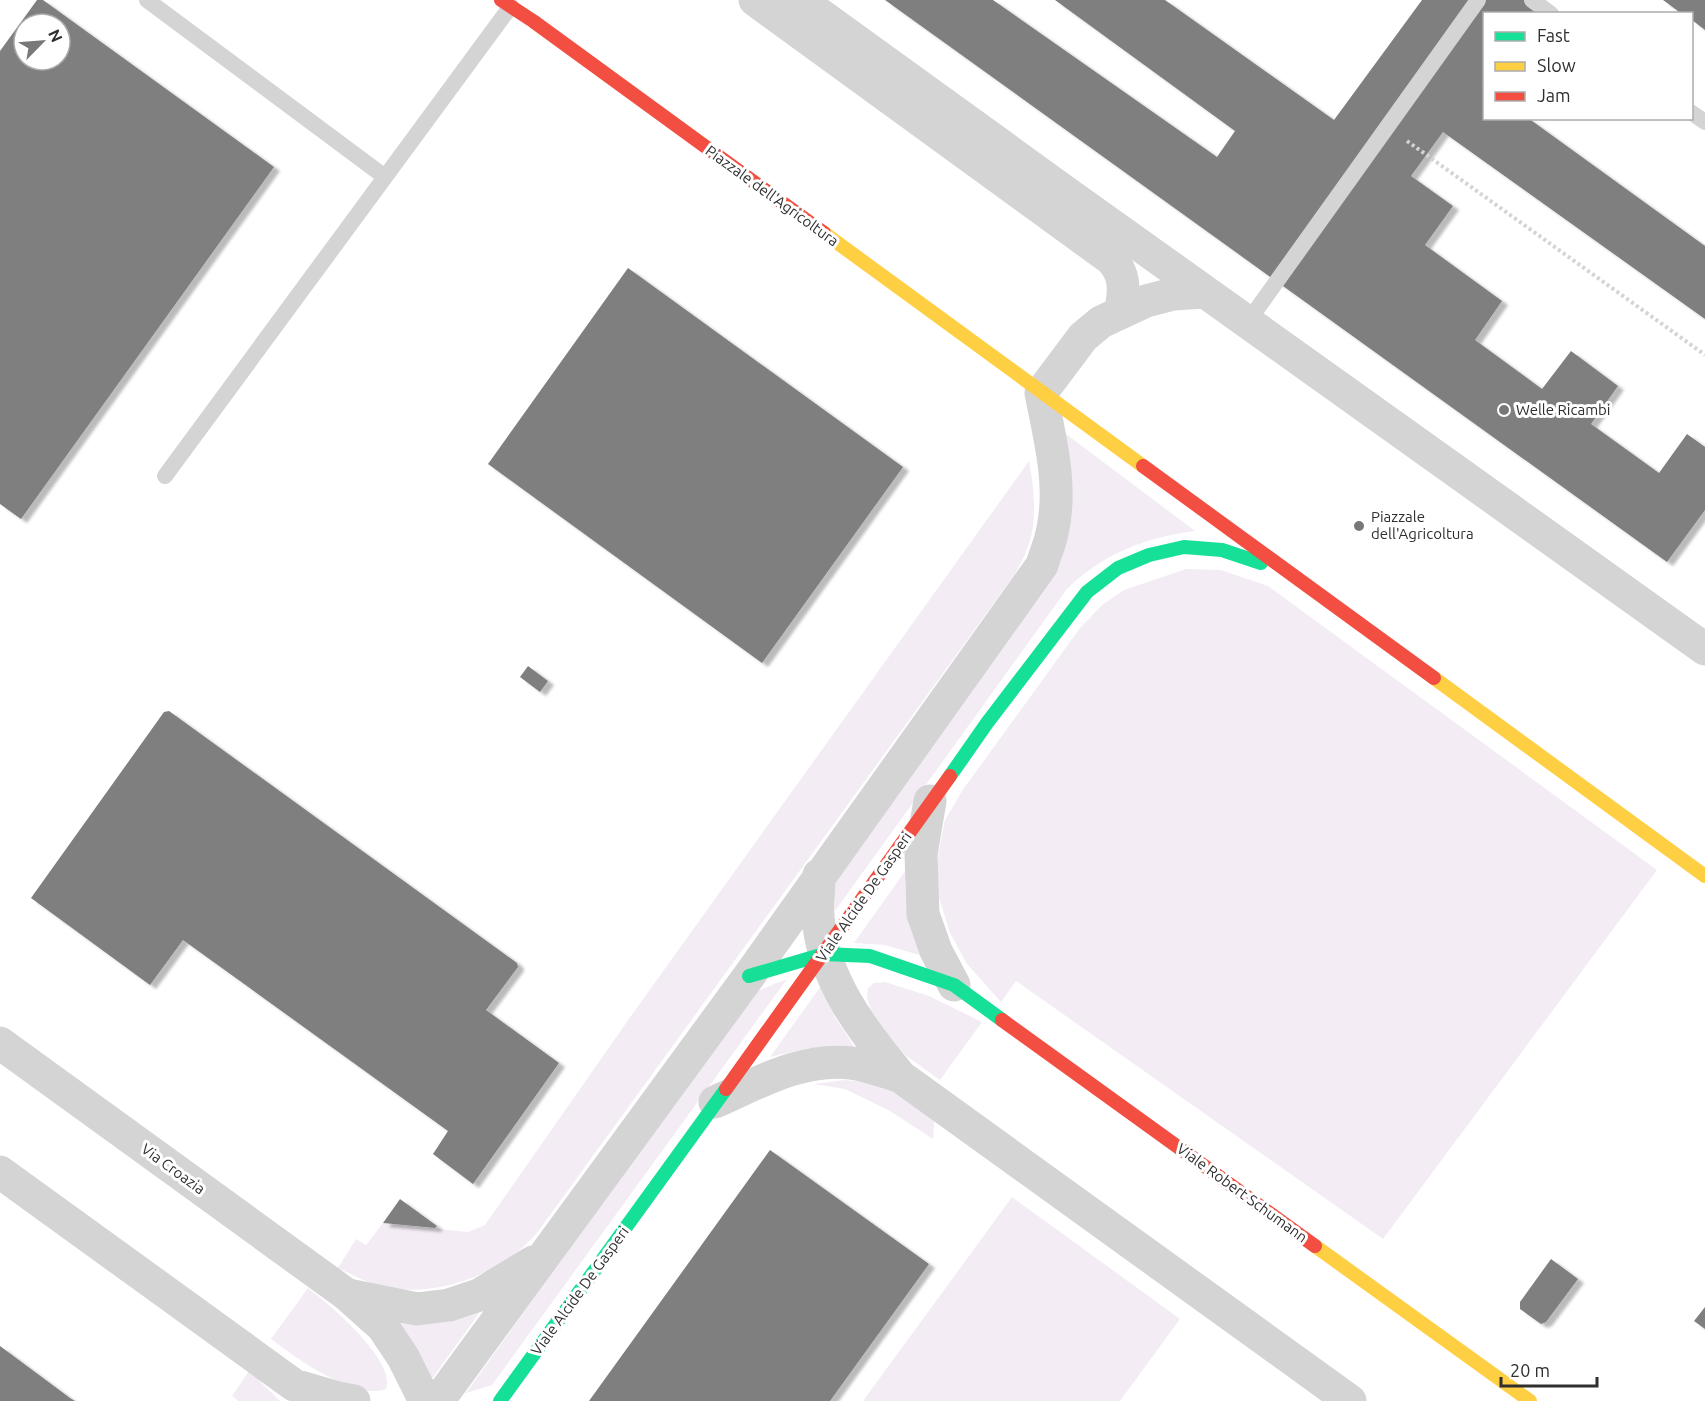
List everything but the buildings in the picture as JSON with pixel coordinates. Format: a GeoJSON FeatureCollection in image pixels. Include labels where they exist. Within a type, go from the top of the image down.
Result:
{"type":"FeatureCollection","features":[{"type":"Feature","properties":{"kind":"street"},"geometry":{"type":"LineString","coordinates":[[755,0],[1111,259],[1118,266],[1124,287],[1120,312]]}},
{"type":"Feature","properties":{"kind":"street"},"geometry":{"type":"LineString","coordinates":[[800,0],[1247,323],[1705,649]]}},
{"type":"Feature","properties":{"kind":"street","name":"Piazzale dell'Agricoltura"},"geometry":{"type":"LineString","coordinates":[[506,3],[1705,876]]}},
{"type":"Feature","properties":{"kind":"street"},"geometry":{"type":"LineString","coordinates":[[438,1401],[749,976],[1042,565],[1052,533],[1056,494],[1053,455],[1041,393],[1083,337],[1101,322],[1146,301],[1173,294],[1205,292]]}},
{"type":"Feature","properties":{"kind":"street","name":"Viale Alcide De Gasperi"},"geometry":{"type":"LineString","coordinates":[[500,1401],[824,954],[930,801],[1087,592],[1118,568],[1149,555],[1184,547],[1222,549],[1259,562],[1311,588]]}},
{"type":"Feature","properties":{"kind":"street","name":"Viale Robert Schumann"},"geometry":{"type":"LineString","coordinates":[[930,801],[921,854],[923,914],[936,951],[954,984]]}},
{"type":"Feature","properties":{"kind":"street"},"geometry":{"type":"LineString","coordinates":[[819,875],[818,917],[824,954],[845,1001],[869,1038],[901,1077],[1350,1401]]}},
{"type":"Feature","properties":{"kind":"street","name":"Viale Robert Schumann"},"geometry":{"type":"LineString","coordinates":[[749,976],[824,954],[870,956],[954,984],[1530,1401]]}},
{"type":"Feature","properties":{"kind":"street","name":"Via Croazia"},"geometry":{"type":"LineString","coordinates":[[0,1043],[346,1294],[383,1327],[403,1357],[425,1401]]}},
{"type":"Feature","properties":{"kind":"street"},"geometry":{"type":"LineString","coordinates":[[715,1102],[786,1070],[817,1063],[852,1063],[901,1077]]}},
{"type":"Feature","properties":{"kind":"street"},"geometry":{"type":"LineString","coordinates":[[0,1172],[298,1393],[354,1401]]}},
{"type":"Feature","properties":{"kind":"street","name":"Via Croazia"},"geometry":{"type":"LineString","coordinates":[[346,1294],[417,1309],[449,1305],[479,1295],[548,1253]]}},
{"type":"Feature","properties":{"kind":"lane"},"geometry":{"type":"LineString","coordinates":[[147,0],[385,177]]}},
{"type":"Feature","properties":{"kind":"lane"},"geometry":{"type":"LineString","coordinates":[[1247,323],[1478,0]]}},
{"type":"Feature","properties":{"kind":"lane"},"geometry":{"type":"LineString","coordinates":[[1532,0],[1548,12]]}},
{"type":"Feature","properties":{"kind":"lane"},"geometry":{"type":"LineString","coordinates":[[165,476],[385,177],[506,3]]}},
{"type":"Feature","properties":{"kind":"path"},"geometry":{"type":"LineString","coordinates":[[1387,127],[1705,355]]}},
{"type":"Feature","properties":{"kind":"shaded area"},"geometry":{"type":"Polygon","coordinates":[[[1066,434],[1195,531],[1160,538],[1126,549],[1095,566],[1067,589],[835,911],[834,888],[838,875],[1053,573],[1063,437],[1066,434]]]}},
{"type":"Feature","properties":{"kind":"shaded area"},"geometry":{"type":"Polygon","coordinates":[[[1029,461],[1033,494],[1033,528],[1026,552],[1015,574],[537,1233],[510,1258],[496,1267],[466,1280],[434,1288],[417,1290],[385,1287],[367,1282],[338,1268],[356,1239],[366,1245],[383,1223],[468,1232],[485,1225],[631,1016],[1029,461]]]}},
{"type":"Feature","properties":{"kind":"shaded area"},"geometry":{"type":"Polygon","coordinates":[[[1186,569],[1221,570],[1268,586],[1657,870],[1383,1239],[1016,981],[1001,1002],[967,964],[950,933],[938,894],[938,855],[945,820],[962,791],[1080,628],[1102,605],[1124,590],[1186,569]]]}},
{"type":"Feature","properties":{"kind":"shaded area"},"geometry":{"type":"Polygon","coordinates":[[[906,870],[909,914],[923,956],[884,945],[854,943],[906,870]]]}},
{"type":"Feature","properties":{"kind":"shaded area"},"geometry":{"type":"Polygon","coordinates":[[[787,979],[492,1385],[466,1393],[752,993],[787,979]]]}},
{"type":"Feature","properties":{"kind":"shaded area"},"geometry":{"type":"Polygon","coordinates":[[[885,982],[929,996],[982,1022],[940,1080],[905,1055],[871,1010],[867,998],[868,988],[874,983],[885,982]]]}},
{"type":"Feature","properties":{"kind":"shaded area"},"geometry":{"type":"Polygon","coordinates":[[[821,986],[835,1017],[857,1051],[809,1048],[770,1057],[821,986]]]}},
{"type":"Feature","properties":{"kind":"shaded area"},"geometry":{"type":"Polygon","coordinates":[[[845,1080],[882,1087],[935,1114],[933,1139],[890,1111],[845,1089],[814,1084],[845,1080]]]}},
{"type":"Feature","properties":{"kind":"shaded area"},"geometry":{"type":"Polygon","coordinates":[[[1012,1197],[1180,1319],[1120,1401],[863,1401],[1012,1197]]]}},
{"type":"Feature","properties":{"kind":"shaded area"},"geometry":{"type":"Polygon","coordinates":[[[308,1288],[345,1320],[372,1349],[387,1377],[386,1389],[373,1391],[358,1389],[326,1376],[271,1339],[308,1288]]]}},
{"type":"Feature","properties":{"kind":"shaded area"},"geometry":{"type":"Polygon","coordinates":[[[480,1312],[426,1387],[388,1321],[435,1322],[457,1319],[480,1312]]]}},
{"type":"Feature","properties":{"kind":"shaded area"},"geometry":{"type":"Polygon","coordinates":[[[249,1371],[280,1401],[238,1401],[232,1396],[249,1371]]]}},
{"type":"Feature","properties":{"kind":"traffic: fast"},"geometry":{"type":"LineString","coordinates":[[950,776],[987,723],[1087,592],[1118,568],[1149,555],[1184,547],[1222,550],[1261,563]]}},
{"type":"Feature","properties":{"kind":"traffic: fast"},"geometry":{"type":"LineString","coordinates":[[749,976],[824,954],[870,956],[954,985],[1002,1020]]}},
{"type":"Feature","properties":{"kind":"traffic: fast"},"geometry":{"type":"LineString","coordinates":[[500,1401],[726,1089]]}},
{"type":"Feature","properties":{"kind":"traffic: slow"},"geometry":{"type":"LineString","coordinates":[[824,233],[1143,466]]}},
{"type":"Feature","properties":{"kind":"traffic: slow"},"geometry":{"type":"LineString","coordinates":[[1434,678],[1705,876]]}},
{"type":"Feature","properties":{"kind":"traffic: slow"},"geometry":{"type":"LineString","coordinates":[[1315,1246],[1530,1401]]}},
{"type":"Feature","properties":{"kind":"traffic: jam"},"geometry":{"type":"LineString","coordinates":[[501,0],[824,233]]}},
{"type":"Feature","properties":{"kind":"traffic: jam"},"geometry":{"type":"LineString","coordinates":[[1143,466],[1434,678]]}},
{"type":"Feature","properties":{"kind":"traffic: jam"},"geometry":{"type":"LineString","coordinates":[[726,1089],[950,776]]}},
{"type":"Feature","properties":{"kind":"traffic: jam"},"geometry":{"type":"LineString","coordinates":[[1002,1020],[1315,1246]]}},
{"type":"Feature","properties":{"kind":"place","name":"Welle Ricambi"},"geometry":{"type":"Point","coordinates":[1504,410]}},
{"type":"Feature","properties":{"kind":"place","name":"Piazzale dell'Agricoltura"},"geometry":{"type":"Point","coordinates":[1359,526]}}]}
